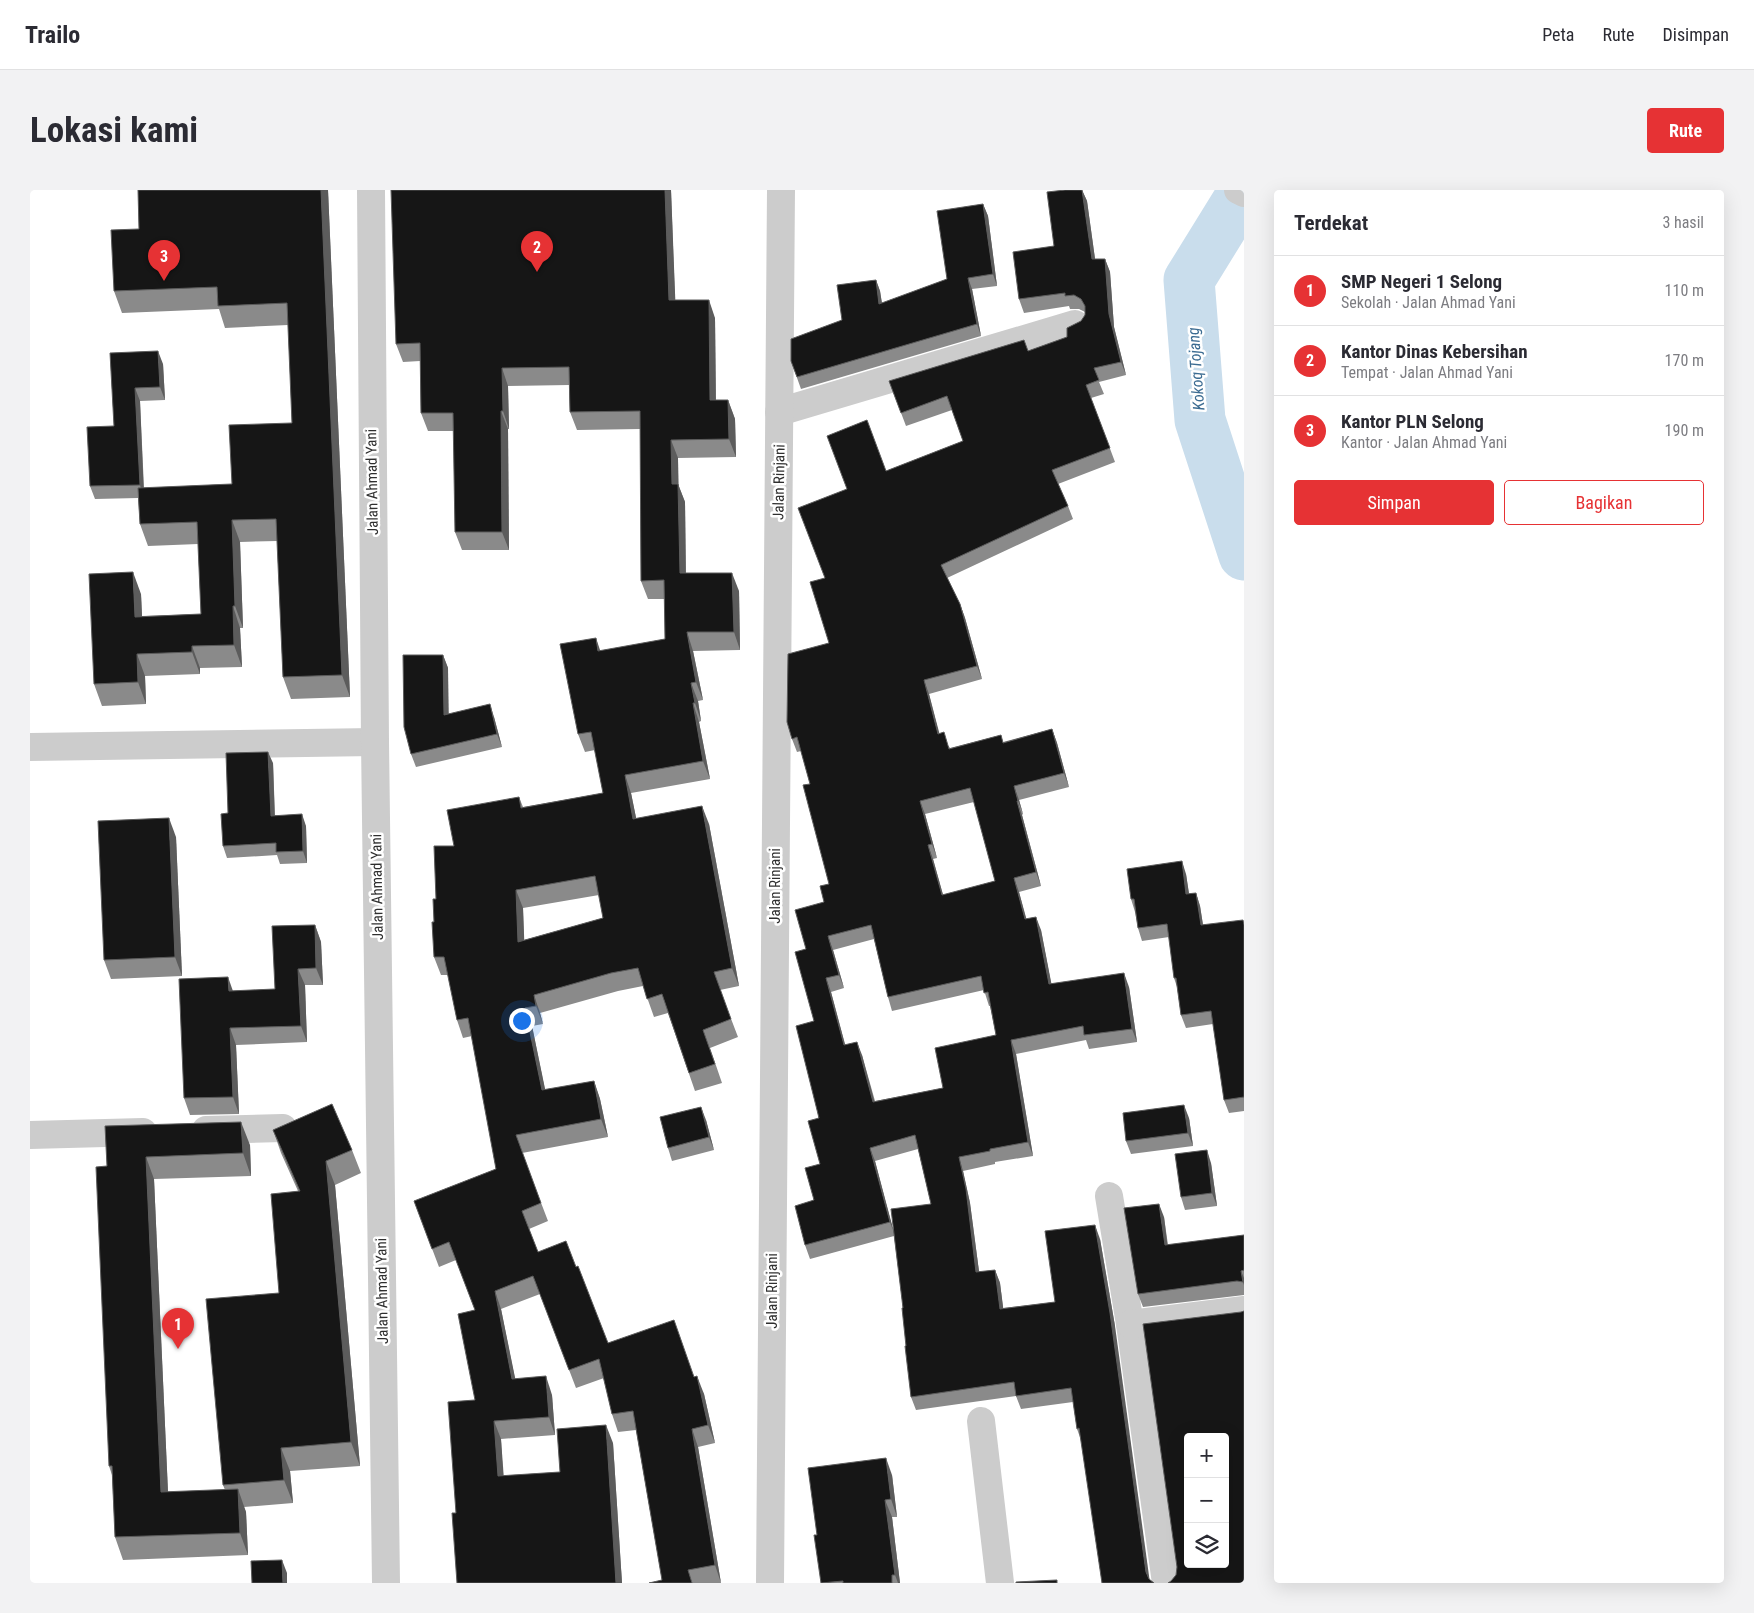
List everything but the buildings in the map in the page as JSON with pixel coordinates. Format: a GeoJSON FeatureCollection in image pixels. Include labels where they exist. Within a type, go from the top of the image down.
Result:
{"type":"FeatureCollection","features":[{"type":"Feature","properties":{"kind":"street","name":"Jalan Ahmad Yani"},"geometry":{"type":"LineString","coordinates":[[371,190],[375,742],[386,1583]]}},
{"type":"Feature","properties":{"kind":"street","name":"Jalan Rinjani"},"geometry":{"type":"LineString","coordinates":[[770,1583],[781,190]]}},
{"type":"Feature","properties":{"kind":"street"},"geometry":{"type":"LineString","coordinates":[[1238,190],[1244,193]]}},
{"type":"Feature","properties":{"kind":"street"},"geometry":{"type":"LineString","coordinates":[[779,412],[1075,324]]}},
{"type":"Feature","properties":{"kind":"street"},"geometry":{"type":"LineString","coordinates":[[30,747],[375,742]]}},
{"type":"Feature","properties":{"kind":"street"},"geometry":{"type":"LineString","coordinates":[[30,1135],[283,1128]]}},
{"type":"Feature","properties":{"kind":"street"},"geometry":{"type":"LineString","coordinates":[[1109,1196],[1130,1324],[1166,1583]]}},
{"type":"Feature","properties":{"kind":"street"},"geometry":{"type":"LineString","coordinates":[[1130,1324],[1244,1310]]}},
{"type":"Feature","properties":{"kind":"street"},"geometry":{"type":"LineString","coordinates":[[981,1421],[1000,1583]]}},
{"type":"Feature","properties":{"kind":"waterway","name":"Kokoq Tojang"},"geometry":{"type":"LineString","coordinates":[[1244,191],[1189,280],[1200,420],[1244,555]]}},
{"type":"Feature","properties":{"kind":"place","name":"Kantor Dinas Kebersihan"},"geometry":{"type":"Point","coordinates":[537,272]}},
{"type":"Feature","properties":{"kind":"place","name":"Kantor PLN Selong"},"geometry":{"type":"Point","coordinates":[164,281]}},
{"type":"Feature","properties":{"kind":"place","name":"SMP Negeri 1 Selong"},"geometry":{"type":"Point","coordinates":[178,1349]}}]}
